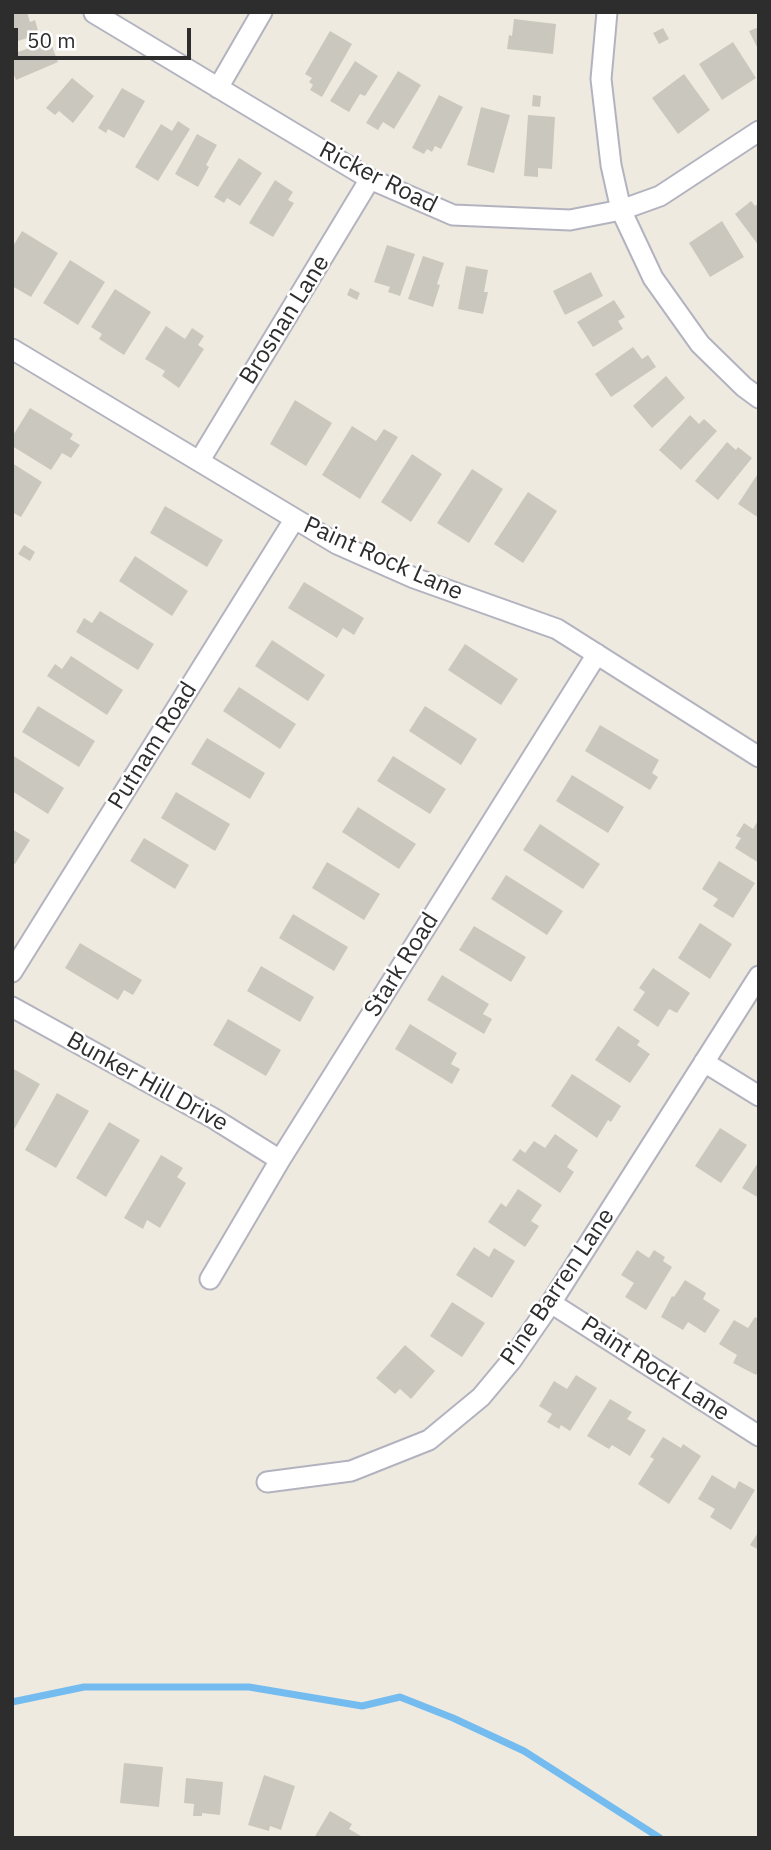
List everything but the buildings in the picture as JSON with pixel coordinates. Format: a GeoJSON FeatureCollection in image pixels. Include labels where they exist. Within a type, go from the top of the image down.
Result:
{"type":"FeatureCollection","features":[{"type":"Feature","properties":{"kind":"street"},"geometry":{"type":"LineString","coordinates":[[218,88],[262,12]]}},
{"type":"Feature","properties":{"kind":"street"},"geometry":{"type":"LineString","coordinates":[[607,12],[601,79],[611,164],[621,210],[653,278],[700,344],[759,398]]}},
{"type":"Feature","properties":{"kind":"street","name":"Ricker Road"},"geometry":{"type":"LineString","coordinates":[[94,13],[370,179],[453,215],[570,220],[621,210],[660,196],[759,131]]}},
{"type":"Feature","properties":{"kind":"street","name":"Brosnan Lane"},"geometry":{"type":"LineString","coordinates":[[200,460],[370,179]]}},
{"type":"Feature","properties":{"kind":"street","name":"Paint Rock Lane"},"geometry":{"type":"LineString","coordinates":[[12,349],[337,544],[414,578],[557,629],[759,757]]}},
{"type":"Feature","properties":{"kind":"street","name":"Putnam Road"},"geometry":{"type":"LineString","coordinates":[[12,972],[294,520]]}},
{"type":"Feature","properties":{"kind":"street","name":"Stark Road"},"geometry":{"type":"LineString","coordinates":[[210,1279],[280,1160],[597,654]]}},
{"type":"Feature","properties":{"kind":"street","name":"Pine Barren Lane"},"geometry":{"type":"LineString","coordinates":[[267,1482],[351,1471],[429,1440],[481,1397],[551,1303],[759,976]]}},
{"type":"Feature","properties":{"kind":"street","name":"Bunker Hill Drive"},"geometry":{"type":"LineString","coordinates":[[12,1007],[213,1118],[280,1160]]}},
{"type":"Feature","properties":{"kind":"street"},"geometry":{"type":"LineString","coordinates":[[704,1062],[759,1096]]}},
{"type":"Feature","properties":{"kind":"street","name":"Paint Rock Lane"},"geometry":{"type":"LineString","coordinates":[[551,1303],[759,1436]]}},
{"type":"Feature","properties":{"kind":"waterway"},"geometry":{"type":"LineString","coordinates":[[12,1702],[84,1687],[249,1687],[362,1706],[400,1697],[524,1751],[660,1838]]}}]}
